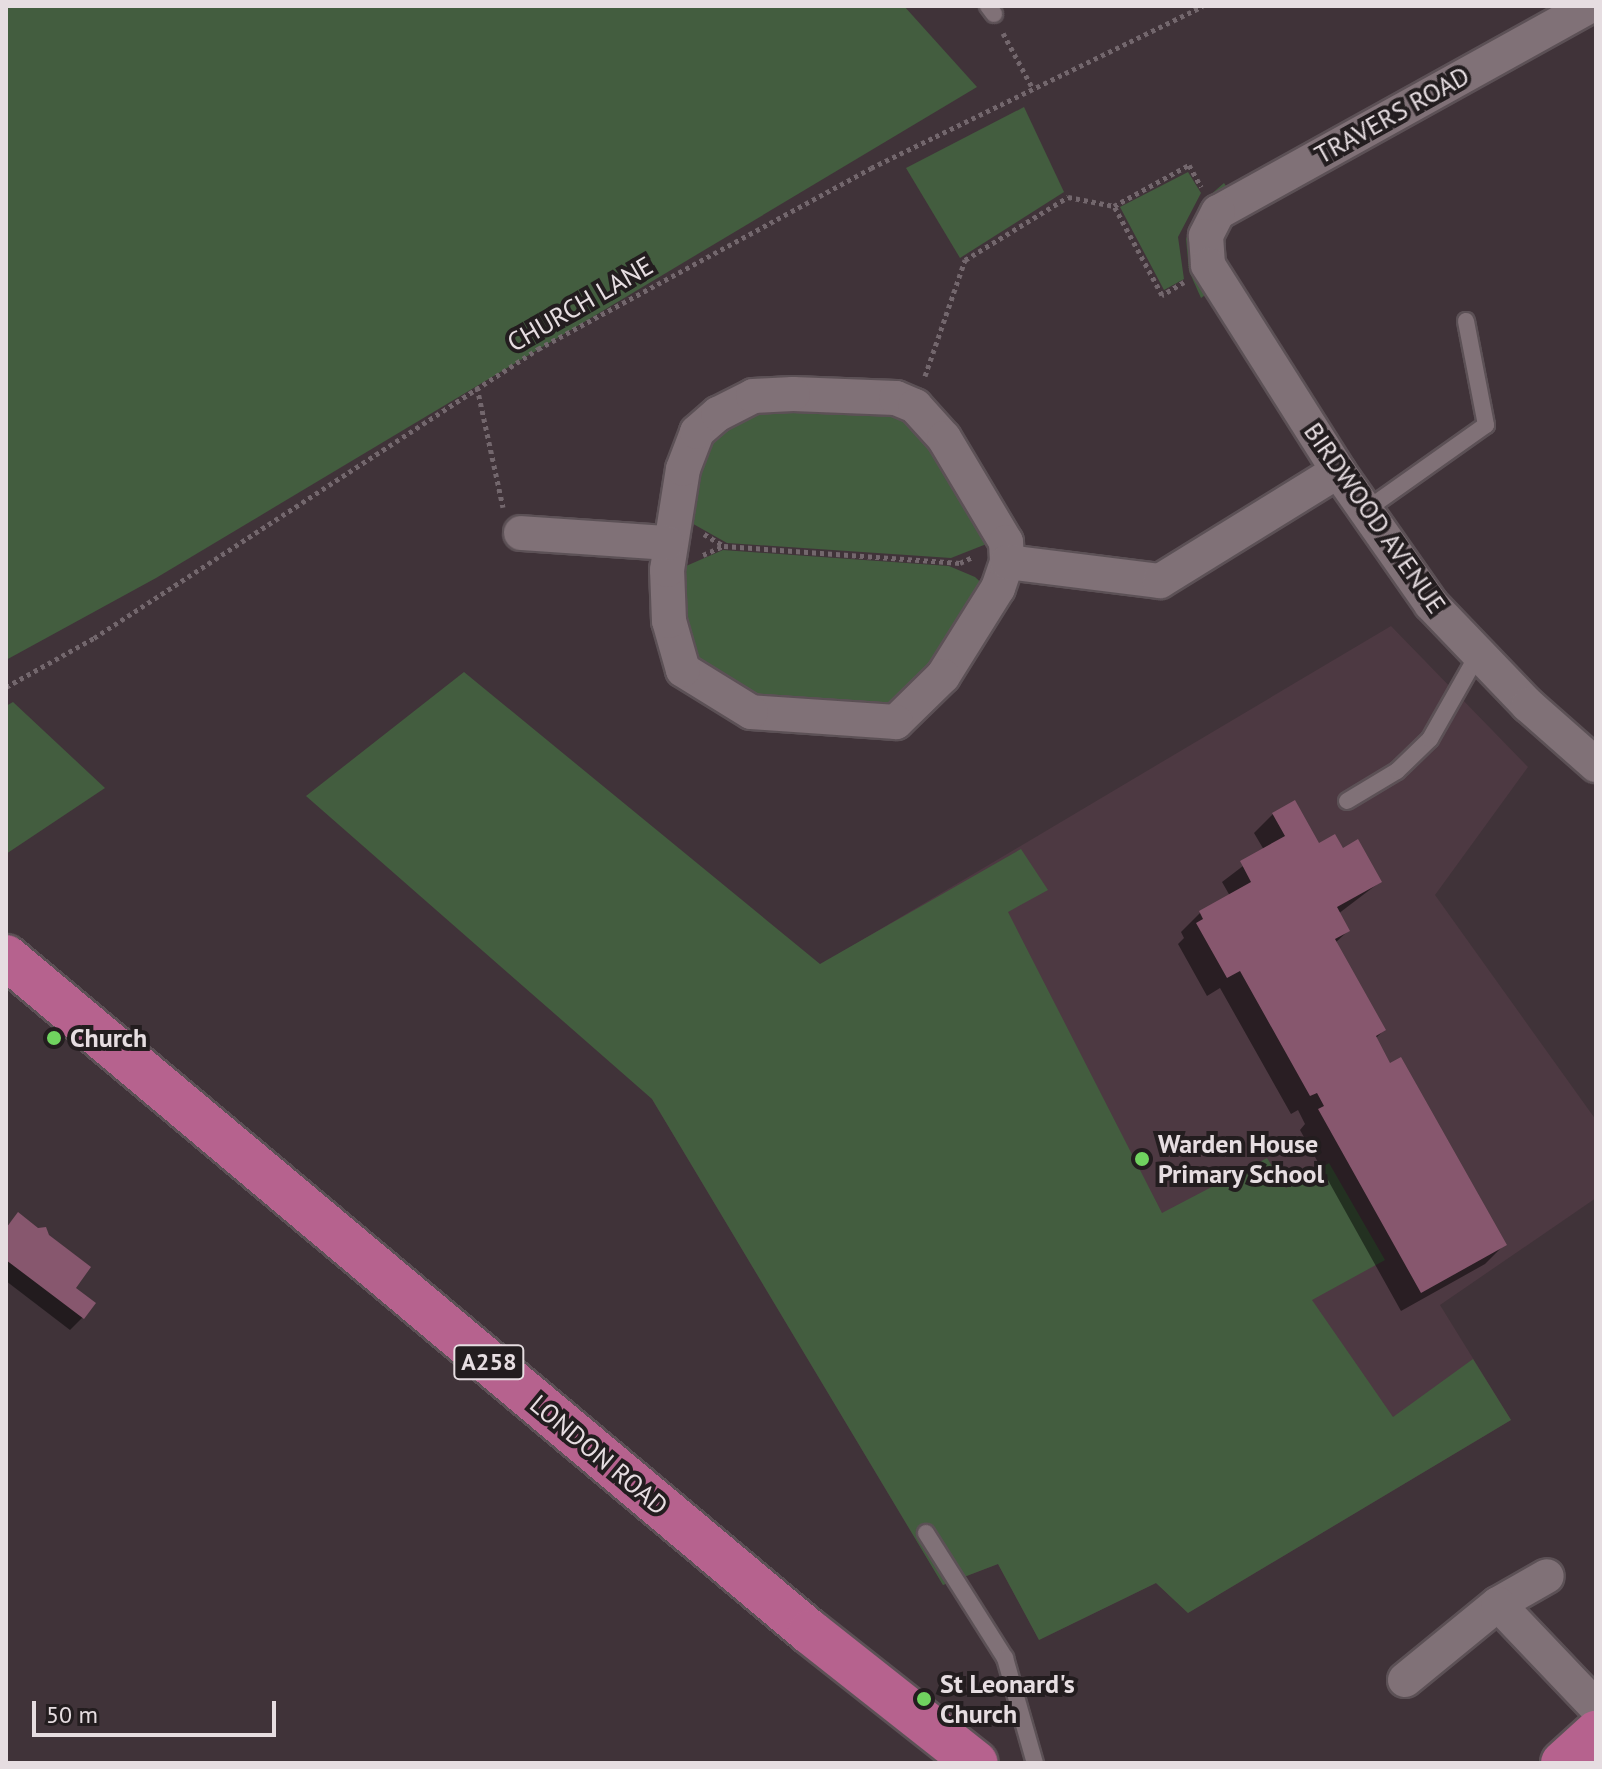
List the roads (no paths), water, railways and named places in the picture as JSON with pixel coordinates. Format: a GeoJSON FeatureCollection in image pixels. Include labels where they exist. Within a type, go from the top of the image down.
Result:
{"type":"FeatureCollection","features":[{"type":"Feature","properties":{"kind":"main road","name":"LONDON ROAD"},"geometry":{"type":"LineString","coordinates":[[6,957],[810,1632],[976,1763]]}},
{"type":"Feature","properties":{"kind":"main road"},"geometry":{"type":"LineString","coordinates":[[1563,1763],[1596,1733]]}},
{"type":"Feature","properties":{"kind":"street","name":"TRAVERS ROAD"},"geometry":{"type":"LineString","coordinates":[[1206,236],[1218,212],[1590,6]]}},
{"type":"Feature","properties":{"kind":"street","name":"BIRDWOOD AVENUE"},"geometry":{"type":"LineString","coordinates":[[1206,236],[1208,265],[1338,471],[1431,604],[1478,654],[1596,765]]}},
{"type":"Feature","properties":{"kind":"street"},"geometry":{"type":"LineString","coordinates":[[793,394],[896,398],[915,406],[944,438],[982,495],[1006,542],[1007,562],[998,588],[943,676],[896,722],[751,712],[683,670],[669,621],[667,543],[683,469],[697,432],[718,414],[753,396],[793,394]]}},
{"type":"Feature","properties":{"kind":"street"},"geometry":{"type":"LineString","coordinates":[[1007,562],[1160,581],[1338,471]]}},
{"type":"Feature","properties":{"kind":"street"},"geometry":{"type":"LineString","coordinates":[[521,533],[667,543]]}},
{"type":"Feature","properties":{"kind":"street"},"geometry":{"type":"LineString","coordinates":[[1405,1680],[1498,1604],[1547,1576]]}},
{"type":"Feature","properties":{"kind":"street"},"geometry":{"type":"LineString","coordinates":[[1498,1604],[1596,1707]]}},
{"type":"Feature","properties":{"kind":"lane"},"geometry":{"type":"LineString","coordinates":[[1366,510],[1486,425],[1466,321]]}},
{"type":"Feature","properties":{"kind":"lane"},"geometry":{"type":"LineString","coordinates":[[1347,801],[1397,771],[1430,739],[1451,710],[1478,654]]}},
{"type":"Feature","properties":{"kind":"lane"},"geometry":{"type":"LineString","coordinates":[[926,1533],[1005,1658],[1035,1763]]}},
{"type":"Feature","properties":{"kind":"place","name":"Church"},"geometry":{"type":"Point","coordinates":[54,1038]}},
{"type":"Feature","properties":{"kind":"place","name":"Warden House Primary School"},"geometry":{"type":"Point","coordinates":[1142,1159]}},
{"type":"Feature","properties":{"kind":"place","name":"St Leonard's Church"},"geometry":{"type":"Point","coordinates":[924,1699]}}]}
